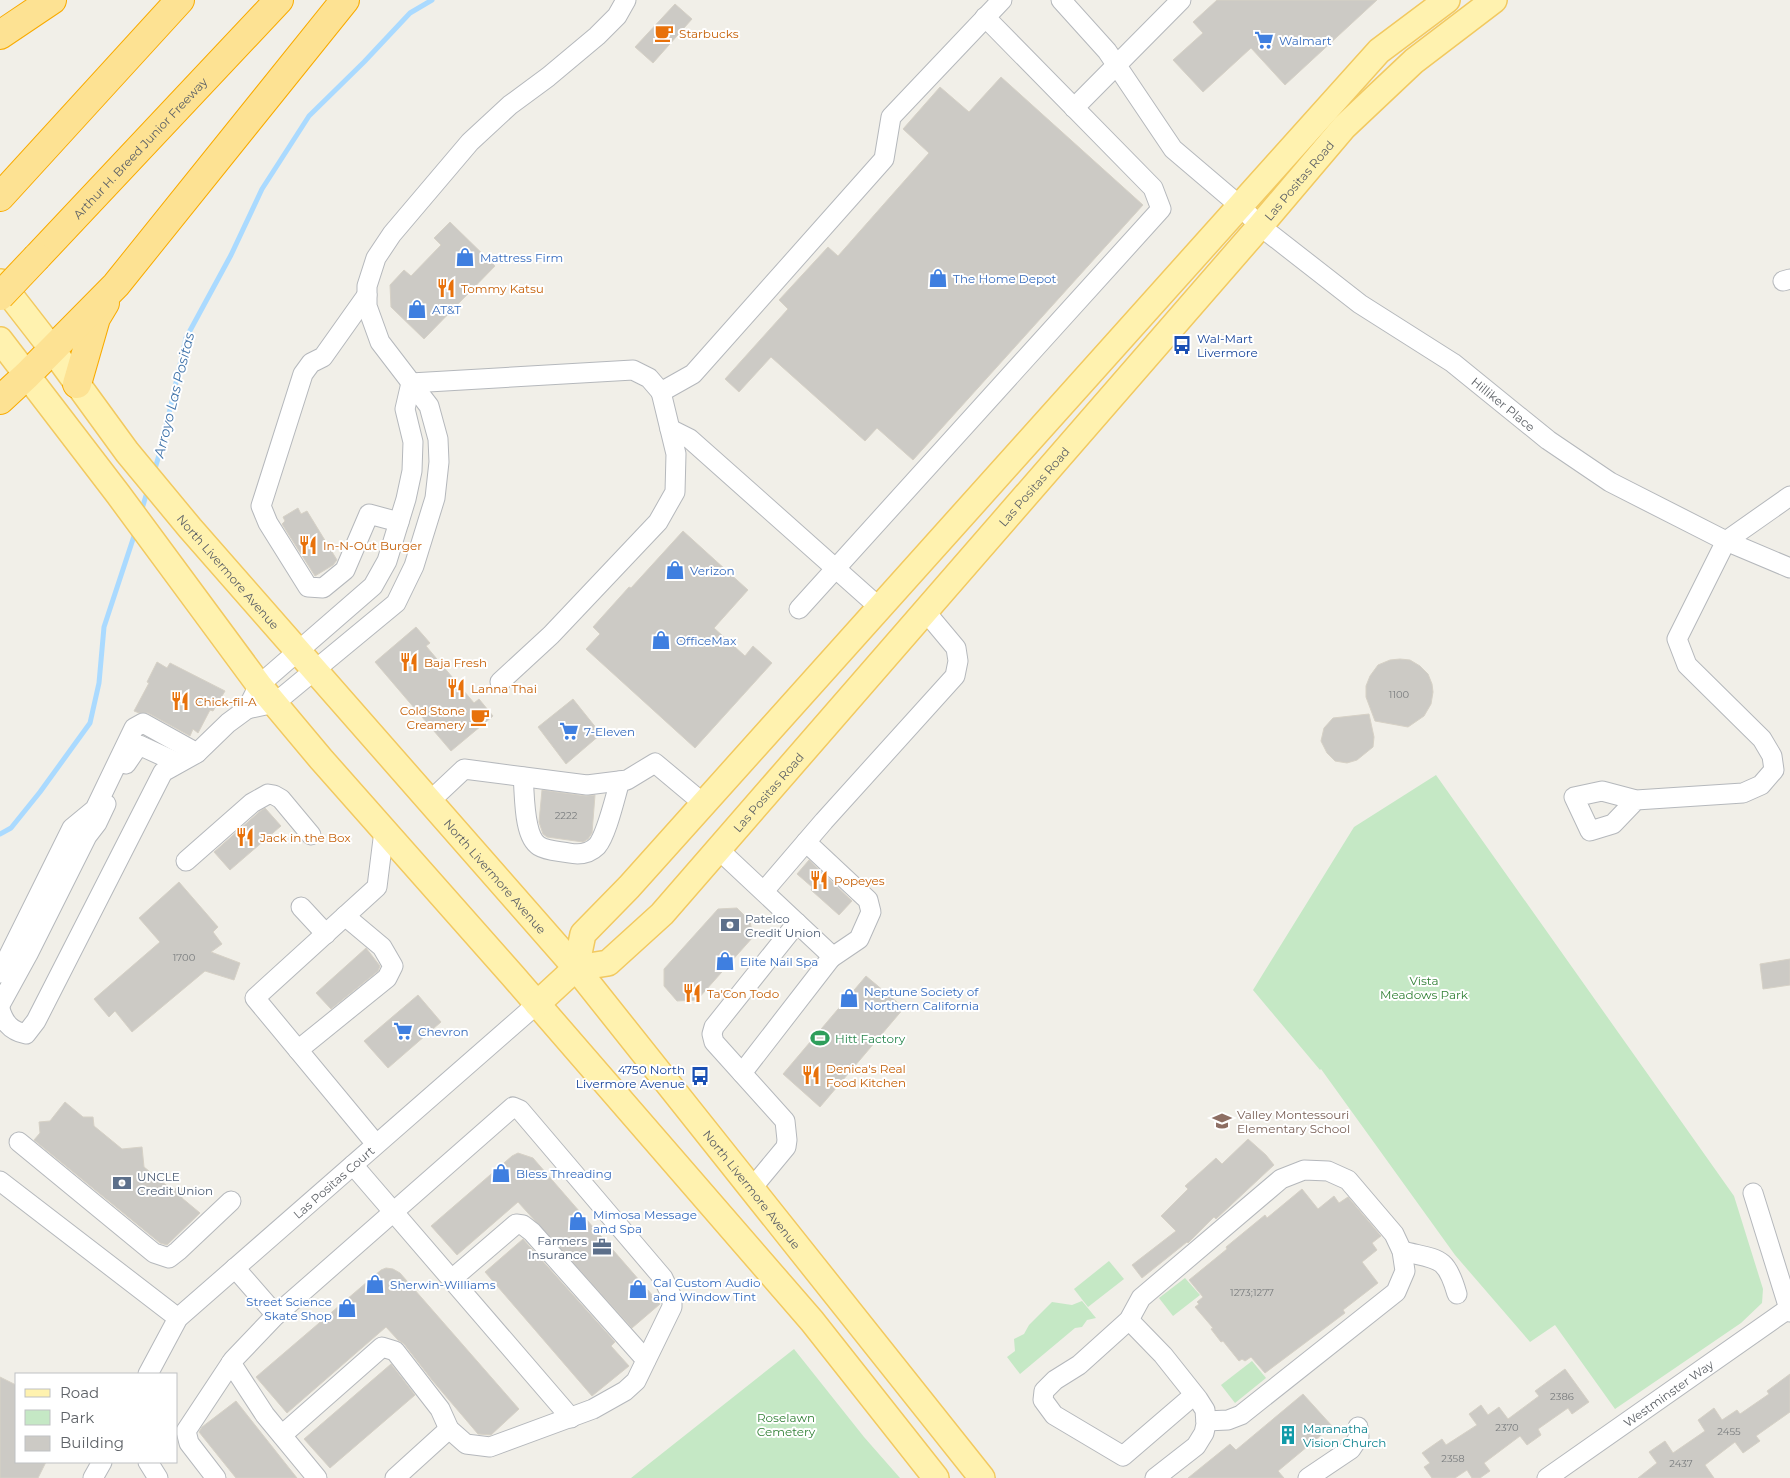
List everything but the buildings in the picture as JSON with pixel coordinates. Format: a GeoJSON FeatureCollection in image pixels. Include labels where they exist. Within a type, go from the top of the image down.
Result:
{"type":"FeatureCollection","features":[{"type":"Feature","properties":{"kind":"highway"},"geometry":{"type":"LineString","coordinates":[[0,35],[52,0]]}},
{"type":"Feature","properties":{"kind":"highway"},"geometry":{"type":"LineString","coordinates":[[0,197],[180,0]]}},
{"type":"Feature","properties":{"kind":"highway","name":"Arthur H. Breed Junior Freeway"},"geometry":{"type":"LineString","coordinates":[[0,296],[279,0]]}},
{"type":"Feature","properties":{"kind":"highway"},"geometry":{"type":"LineString","coordinates":[[0,400],[116,285],[345,0]]}},
{"type":"Feature","properties":{"kind":"highway"},"geometry":{"type":"LineString","coordinates":[[77,384],[96,318],[116,285]]}},
{"type":"Feature","properties":{"kind":"main road","name":"Las Positas Road"},"geometry":{"type":"LineString","coordinates":[[1447,0],[1379,50],[704,804],[629,887],[583,934],[576,968],[608,963],[662,914],[1260,226],[1344,126],[1414,61],[1494,0]]}},
{"type":"Feature","properties":{"kind":"main road","name":"North Livermore Avenue"},"geometry":{"type":"LineString","coordinates":[[0,282],[127,452],[190,528],[576,968],[982,1478]]}},
{"type":"Feature","properties":{"kind":"main road"},"geometry":{"type":"LineString","coordinates":[[0,340],[267,694],[384,831],[812,1321],[936,1478]]}},
{"type":"Feature","properties":{"kind":"main road"},"geometry":{"type":"LineString","coordinates":[[537,1004],[576,968]]}},
{"type":"Feature","properties":{"kind":"street"},"geometry":{"type":"LineString","coordinates":[[0,1009],[3,1020],[15,1032],[26,1034],[36,1021],[164,772],[197,753],[228,723],[267,694],[315,670],[396,603],[414,566],[435,498],[439,462],[438,439],[429,406],[380,342],[367,306],[367,286],[376,258],[392,234],[470,142],[510,105],[548,77],[597,36],[617,16],[626,0]]}},
{"type":"Feature","properties":{"kind":"street"},"geometry":{"type":"LineString","coordinates":[[661,392],[693,374],[884,159],[891,117],[1002,0]]}},
{"type":"Feature","properties":{"kind":"street","name":"Hilliker Place"},"geometry":{"type":"LineString","coordinates":[[1060,0],[1107,52],[1172,149],[1240,206],[1260,226],[1360,304],[1453,363],[1548,440],[1610,482],[1726,541],[1790,568]]}},
{"type":"Feature","properties":{"kind":"street"},"geometry":{"type":"LineString","coordinates":[[1074,108],[1181,0]]}},
{"type":"Feature","properties":{"kind":"street"},"geometry":{"type":"LineString","coordinates":[[799,609],[1161,209],[1153,188],[985,17]]}},
{"type":"Feature","properties":{"kind":"street"},"geometry":{"type":"LineString","coordinates":[[367,295],[323,357],[312,363],[303,374],[261,506],[268,523],[308,587],[323,588],[345,570],[369,514],[399,522]]}},
{"type":"Feature","properties":{"kind":"street"},"geometry":{"type":"LineString","coordinates":[[411,383],[633,370],[648,378],[661,392],[676,454],[675,492],[658,522],[551,635],[500,682]]}},
{"type":"Feature","properties":{"kind":"street"},"geometry":{"type":"LineString","coordinates":[[267,694],[299,650],[342,615],[373,586],[387,561],[412,471],[413,442],[405,409],[411,383]]}},
{"type":"Feature","properties":{"kind":"street"},"geometry":{"type":"LineString","coordinates":[[670,429],[690,439],[880,608]]}},
{"type":"Feature","properties":{"kind":"street"},"geometry":{"type":"LineString","coordinates":[[1636,800],[1743,793],[1761,785],[1774,770],[1772,756],[1762,739],[1687,665],[1677,639],[1726,541],[1790,496]]}},
{"type":"Feature","properties":{"kind":"street"},"geometry":{"type":"LineString","coordinates":[[764,891],[955,676],[958,661],[956,648],[926,610]]}},
{"type":"Feature","properties":{"kind":"street"},"geometry":{"type":"LineString","coordinates":[[0,973],[72,828],[95,809],[134,728],[143,723],[197,753]]}},
{"type":"Feature","properties":{"kind":"street"},"geometry":{"type":"LineString","coordinates":[[0,1004],[28,954],[87,836],[97,823],[125,766],[138,745],[178,763]]}},
{"type":"Feature","properties":{"kind":"street"},"geometry":{"type":"LineString","coordinates":[[430,801],[464,769],[588,785],[627,780],[655,763],[704,804]]}},
{"type":"Feature","properties":{"kind":"street"},"geometry":{"type":"LineString","coordinates":[[523,777],[528,827],[534,841],[546,849],[575,854],[583,854],[592,850],[598,844],[620,781]]}},
{"type":"Feature","properties":{"kind":"street"},"geometry":{"type":"LineString","coordinates":[[186,861],[252,803],[268,794],[281,799],[311,835]]}},
{"type":"Feature","properties":{"kind":"street"},"geometry":{"type":"LineString","coordinates":[[376,1144],[255,998],[377,887],[384,831]]}},
{"type":"Feature","properties":{"kind":"street"},"geometry":{"type":"LineString","coordinates":[[742,1073],[831,958],[859,939],[871,912],[868,900],[806,842]]}},
{"type":"Feature","properties":{"kind":"street"},"geometry":{"type":"LineString","coordinates":[[718,849],[830,954],[831,958]]}},
{"type":"Feature","properties":{"kind":"street"},"geometry":{"type":"LineString","coordinates":[[301,907],[326,934]]}},
{"type":"Feature","properties":{"kind":"street"},"geometry":{"type":"LineString","coordinates":[[298,1050],[387,978],[393,966],[382,948],[345,916]]}},
{"type":"Feature","properties":{"kind":"street"},"geometry":{"type":"LineString","coordinates":[[752,1188],[786,1147],[785,1121],[714,1042],[712,1034],[714,1027],[797,923]]}},
{"type":"Feature","properties":{"kind":"street","name":"Las Positas Court"},"geometry":{"type":"LineString","coordinates":[[149,1373],[178,1318],[537,1004]]}},
{"type":"Feature","properties":{"kind":"street"},"geometry":{"type":"LineString","coordinates":[[216,1478],[189,1443],[186,1431],[231,1363],[276,1315],[513,1108],[520,1110],[663,1278],[672,1296],[672,1307],[636,1381],[625,1391],[593,1410],[490,1447],[466,1444],[449,1429],[440,1409],[395,1352],[382,1347],[282,1435]]}},
{"type":"Feature","properties":{"kind":"street"},"geometry":{"type":"LineString","coordinates":[[19,1142],[154,1253],[169,1258],[231,1201]]}},
{"type":"Feature","properties":{"kind":"street"},"geometry":{"type":"LineString","coordinates":[[353,1165],[571,1418]]}},
{"type":"Feature","properties":{"kind":"street"},"geometry":{"type":"LineString","coordinates":[[1194,1395],[1123,1456],[1054,1415],[1043,1400],[1044,1391],[1056,1380],[1079,1365],[1129,1320],[1141,1298],[1281,1179],[1304,1170],[1328,1171],[1348,1180],[1394,1234],[1402,1251],[1405,1271],[1396,1292],[1241,1416],[1228,1420],[1206,1421]]}},
{"type":"Feature","properties":{"kind":"street"},"geometry":{"type":"LineString","coordinates":[[0,1181],[178,1318]]}},
{"type":"Feature","properties":{"kind":"street"},"geometry":{"type":"LineString","coordinates":[[1754,1193],[1789,1310]]}},
{"type":"Feature","properties":{"kind":"street"},"geometry":{"type":"LineString","coordinates":[[452,1279],[516,1224],[523,1225],[532,1232],[646,1360]]}},
{"type":"Feature","properties":{"kind":"street"},"geometry":{"type":"LineString","coordinates":[[1402,1251],[1436,1259],[1446,1266],[1452,1274],[1457,1294]]}},
{"type":"Feature","properties":{"kind":"street"},"geometry":{"type":"LineString","coordinates":[[235,1268],[276,1315]]}},
{"type":"Feature","properties":{"kind":"street","name":"Westminster Way"},"geometry":{"type":"LineString","coordinates":[[1547,1478],[1789,1310]]}},
{"type":"Feature","properties":{"kind":"street"},"geometry":{"type":"LineString","coordinates":[[1129,1320],[1163,1355],[1205,1410],[1204,1433],[1196,1446],[1155,1478]]}},
{"type":"Feature","properties":{"kind":"street"},"geometry":{"type":"LineString","coordinates":[[231,1363],[265,1415],[317,1478]]}},
{"type":"Feature","properties":{"kind":"street"},"geometry":{"type":"LineString","coordinates":[[1308,1478],[1350,1449],[1359,1436],[1358,1427]]}},
{"type":"Feature","properties":{"kind":"street"},"geometry":{"type":"LineString","coordinates":[[395,1478],[449,1429]]}},
{"type":"Feature","properties":{"kind":"street"},"geometry":{"type":"LineString","coordinates":[[93,1478],[101,1463]]}},
{"type":"Feature","properties":{"kind":"street"},"geometry":{"type":"LineString","coordinates":[[149,1463],[158,1478]]}},
{"type":"Feature","properties":{"kind":"green space","name":"Vista Meadows Park"},"geometry":{"type":"Polygon","coordinates":[[[1436,775],[1734,1196],[1763,1289],[1762,1303],[1741,1323],[1615,1409],[1555,1325],[1530,1342],[1455,1255],[1321,1069],[1253,990],[1354,827],[1436,775]]]}},
{"type":"Feature","properties":{"kind":"green space"},"geometry":{"type":"Polygon","coordinates":[[[1109,1261],[1124,1279],[1088,1307],[1074,1289],[1109,1261]]]}},
{"type":"Feature","properties":{"kind":"green space"},"geometry":{"type":"Polygon","coordinates":[[[1185,1278],[1200,1295],[1173,1316],[1159,1298],[1185,1278]]]}},
{"type":"Feature","properties":{"kind":"green space"},"geometry":{"type":"Polygon","coordinates":[[[1082,1301],[1096,1318],[1087,1320],[1082,1327],[1075,1328],[1020,1374],[1007,1357],[1015,1351],[1014,1339],[1024,1334],[1029,1325],[1052,1302],[1072,1305],[1082,1301]]]}},
{"type":"Feature","properties":{"kind":"green space","name":"Roselawn Cemetery"},"geometry":{"type":"Polygon","coordinates":[[[794,1349],[864,1437],[900,1478],[631,1478],[794,1349]]]}},
{"type":"Feature","properties":{"kind":"green space"},"geometry":{"type":"Polygon","coordinates":[[[1252,1361],[1266,1378],[1235,1403],[1221,1385],[1252,1361]]]}},
{"type":"Feature","properties":{"kind":"waterway","name":"Arroyo Las Positas"},"geometry":{"type":"LineString","coordinates":[[154,472],[162,445],[186,338],[231,255],[262,189],[309,116],[410,13],[432,0]]}},
{"type":"Feature","properties":{"kind":"waterway","name":"Arroyo Las Positas"},"geometry":{"type":"LineString","coordinates":[[141,512],[148,489]]}},
{"type":"Feature","properties":{"kind":"waterway","name":"Arroyo Las Positas"},"geometry":{"type":"LineString","coordinates":[[0,834],[11,828],[40,792],[90,723],[99,683],[104,627],[136,530]]}},
{"type":"Feature","properties":{"kind":"place","name":"Starbucks"},"geometry":{"type":"Point","coordinates":[664,33]}},
{"type":"Feature","properties":{"kind":"place","name":"Walmart"},"geometry":{"type":"Point","coordinates":[1264,40]}},
{"type":"Feature","properties":{"kind":"place","name":"Mattress Firm"},"geometry":{"type":"Point","coordinates":[465,257]}},
{"type":"Feature","properties":{"kind":"place","name":"The Home Depot"},"geometry":{"type":"Point","coordinates":[938,278]}},
{"type":"Feature","properties":{"kind":"place","name":"Tommy Katsu"},"geometry":{"type":"Point","coordinates":[446,288]}},
{"type":"Feature","properties":{"kind":"place","name":"AT&T"},"geometry":{"type":"Point","coordinates":[417,309]}},
{"type":"Feature","properties":{"kind":"place","name":"Wal-Mart Livermore"},"geometry":{"type":"Point","coordinates":[1182,345]}},
{"type":"Feature","properties":{"kind":"place","name":"In-N-Out Burger"},"geometry":{"type":"Point","coordinates":[308,545]}},
{"type":"Feature","properties":{"kind":"place","name":"Verizon"},"geometry":{"type":"Point","coordinates":[675,570]}},
{"type":"Feature","properties":{"kind":"place","name":"OfficeMax"},"geometry":{"type":"Point","coordinates":[661,640]}},
{"type":"Feature","properties":{"kind":"place","name":"Baja Fresh"},"geometry":{"type":"Point","coordinates":[409,662]}},
{"type":"Feature","properties":{"kind":"place","name":"Lanna Thai"},"geometry":{"type":"Point","coordinates":[456,688]}},
{"type":"Feature","properties":{"kind":"place","name":"Chick-fil-A"},"geometry":{"type":"Point","coordinates":[180,701]}},
{"type":"Feature","properties":{"kind":"place","name":"Cold Stone Creamery"},"geometry":{"type":"Point","coordinates":[480,717]}},
{"type":"Feature","properties":{"kind":"place","name":"7-Eleven"},"geometry":{"type":"Point","coordinates":[569,731]}},
{"type":"Feature","properties":{"kind":"place","name":"Jack in the Box"},"geometry":{"type":"Point","coordinates":[245,837]}},
{"type":"Feature","properties":{"kind":"place","name":"Popeyes"},"geometry":{"type":"Point","coordinates":[819,880]}},
{"type":"Feature","properties":{"kind":"place","name":"Patelco Credit Union"},"geometry":{"type":"Point","coordinates":[730,925]}},
{"type":"Feature","properties":{"kind":"place","name":"Elite Nail Spa"},"geometry":{"type":"Point","coordinates":[725,961]}},
{"type":"Feature","properties":{"kind":"place","name":"Ta'Con Todo"},"geometry":{"type":"Point","coordinates":[692,993]}},
{"type":"Feature","properties":{"kind":"place","name":"Neptune Society of Northern California"},"geometry":{"type":"Point","coordinates":[849,998]}},
{"type":"Feature","properties":{"kind":"place","name":"Chevron"},"geometry":{"type":"Point","coordinates":[403,1031]}},
{"type":"Feature","properties":{"kind":"place","name":"Hitt Factory"},"geometry":{"type":"Point","coordinates":[820,1038]}},
{"type":"Feature","properties":{"kind":"place","name":"Denica's Real Food Kitchen"},"geometry":{"type":"Point","coordinates":[811,1075]}},
{"type":"Feature","properties":{"kind":"place","name":"4750 North Livermore Avenue"},"geometry":{"type":"Point","coordinates":[700,1076]}},
{"type":"Feature","properties":{"kind":"place","name":"Valley Montessouri Elementary School"},"geometry":{"type":"Point","coordinates":[1222,1121]}},
{"type":"Feature","properties":{"kind":"place","name":"Bless Threading"},"geometry":{"type":"Point","coordinates":[501,1173]}},
{"type":"Feature","properties":{"kind":"place","name":"UNCLE Credit Union"},"geometry":{"type":"Point","coordinates":[122,1183]}},
{"type":"Feature","properties":{"kind":"place","name":"Mimosa Message and Spa"},"geometry":{"type":"Point","coordinates":[578,1221]}},
{"type":"Feature","properties":{"kind":"place","name":"Farmers Insurance"},"geometry":{"type":"Point","coordinates":[602,1247]}},
{"type":"Feature","properties":{"kind":"place","name":"Sherwin-Williams"},"geometry":{"type":"Point","coordinates":[375,1284]}},
{"type":"Feature","properties":{"kind":"place","name":"Cal Custom Audio and Window Tint"},"geometry":{"type":"Point","coordinates":[638,1289]}},
{"type":"Feature","properties":{"kind":"place","name":"Street Science Skate Shop"},"geometry":{"type":"Point","coordinates":[347,1308]}},
{"type":"Feature","properties":{"kind":"place","name":"Maranatha Vision Church"},"geometry":{"type":"Point","coordinates":[1288,1435]}}]}
